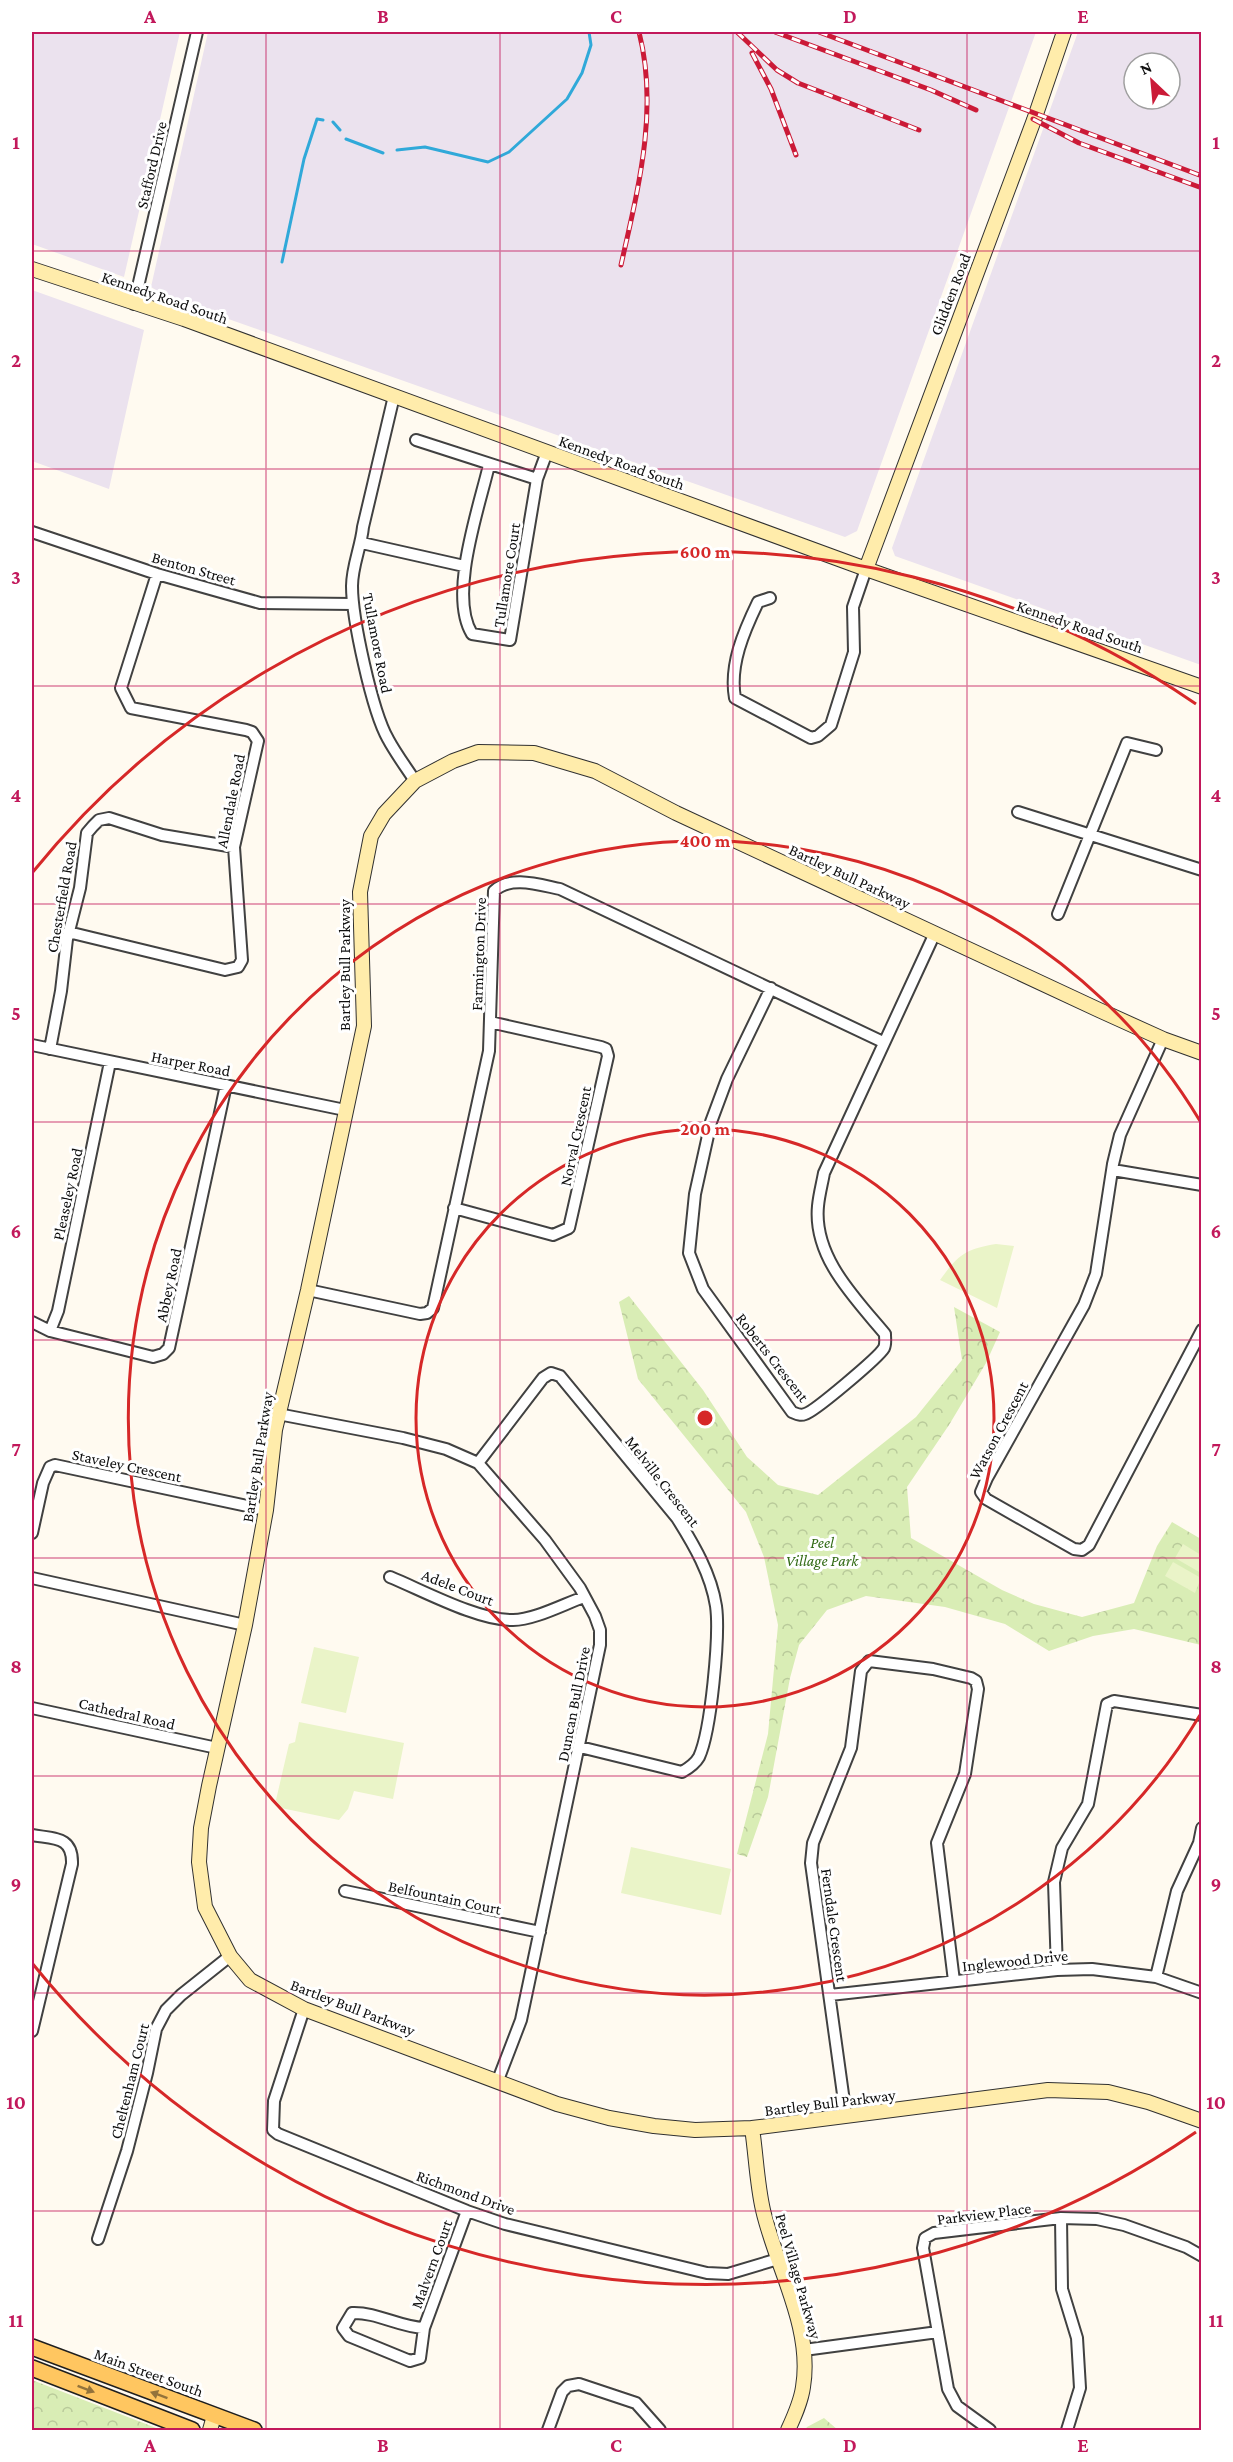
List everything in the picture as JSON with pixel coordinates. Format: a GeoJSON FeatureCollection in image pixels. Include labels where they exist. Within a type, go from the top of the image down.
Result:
{"type":"FeatureCollection","features":[{"type":"Feature","properties":{"kind":"main road","name":"Main Street South"},"geometry":{"type":"LineString","coordinates":[[32,2347],[218,2424],[255,2430]]}},
{"type":"Feature","properties":{"kind":"main road"},"geometry":{"type":"LineString","coordinates":[[32,2368],[192,2430]]}},
{"type":"Feature","properties":{"kind":"street","name":"Stafford Drive"},"geometry":{"type":"LineString","coordinates":[[134,304],[197,32]]}},
{"type":"Feature","properties":{"kind":"street","name":"Glidden Road"},"geometry":{"type":"LineString","coordinates":[[866,569],[1064,32]]}},
{"type":"Feature","properties":{"kind":"street","name":"Kennedy Road South"},"geometry":{"type":"LineString","coordinates":[[32,269],[184,319],[866,569],[1202,687]]}},
{"type":"Feature","properties":{"kind":"street","name":"Tullamore Road"},"geometry":{"type":"LineString","coordinates":[[394,396],[363,527],[362,543],[354,568],[353,604],[378,716],[387,738],[416,782]]}},
{"type":"Feature","properties":{"kind":"street"},"geometry":{"type":"LineString","coordinates":[[416,440],[537,479]]}},
{"type":"Feature","properties":{"kind":"street","name":"Tullamore Court"},"geometry":{"type":"LineString","coordinates":[[489,465],[464,566],[465,623],[472,634],[510,640],[537,479],[546,452]]}},
{"type":"Feature","properties":{"kind":"street","name":"Benton Street"},"geometry":{"type":"LineString","coordinates":[[32,533],[157,574],[260,603],[353,604]]}},
{"type":"Feature","properties":{"kind":"street"},"geometry":{"type":"LineString","coordinates":[[362,543],[464,566]]}},
{"type":"Feature","properties":{"kind":"street"},"geometry":{"type":"LineString","coordinates":[[770,598],[758,602],[745,628],[732,681],[735,698],[738,702],[811,738],[818,736],[831,725],[854,652],[853,607],[866,569]]}},
{"type":"Feature","properties":{"kind":"street","name":"Allendale Road"},"geometry":{"type":"LineString","coordinates":[[68,932],[225,970],[238,967],[242,960],[234,847],[258,741],[252,732],[130,708],[121,688],[157,574]]}},
{"type":"Feature","properties":{"kind":"street"},"geometry":{"type":"LineString","coordinates":[[1058,914],[1127,743],[1156,750]]}},
{"type":"Feature","properties":{"kind":"street","name":"Bartley Bull Parkway"},"geometry":{"type":"LineString","coordinates":[[1202,1053],[1163,1039],[649,800],[595,771],[534,753],[478,752],[439,767],[416,782],[384,814],[371,836],[365,861],[360,892],[364,1026],[308,1290],[278,1414],[266,1510],[245,1625],[201,1828],[198,1862],[205,1907],[230,1956],[250,1980],[304,2009],[557,2104],[609,2118],[695,2130],[752,2128],[1048,2090],[1108,2092],[1148,2102],[1202,2121]]}},
{"type":"Feature","properties":{"kind":"street"},"geometry":{"type":"LineString","coordinates":[[1018,812],[1202,870]]}},
{"type":"Feature","properties":{"kind":"street","name":"Chesterfield Road"},"geometry":{"type":"LineString","coordinates":[[50,1049],[61,991],[68,932],[80,888],[87,833],[99,820],[109,818],[162,835],[234,847]]}},
{"type":"Feature","properties":{"kind":"street","name":"Farmington Drive"},"geometry":{"type":"LineString","coordinates":[[308,1290],[420,1314],[427,1313],[433,1308],[489,1051],[494,891],[501,885],[510,882],[560,889],[884,1042]]}},
{"type":"Feature","properties":{"kind":"street","name":"Roberts Crescent"},"geometry":{"type":"LineString","coordinates":[[771,988],[727,1079],[711,1122],[695,1194],[689,1253],[703,1289],[792,1412],[799,1415],[808,1414],[874,1359],[883,1350],[886,1342],[885,1334],[834,1270],[822,1243],[817,1207],[824,1173],[935,933]]}},
{"type":"Feature","properties":{"kind":"street","name":"Norval Crescent"},"geometry":{"type":"LineString","coordinates":[[454,1208],[553,1235],[569,1228],[608,1056],[606,1049],[601,1047],[490,1022]]}},
{"type":"Feature","properties":{"kind":"street","name":"Watson Crescent"},"geometry":{"type":"LineString","coordinates":[[1163,1039],[1120,1135],[1096,1274],[1084,1305],[987,1478],[981,1492],[986,1499],[1074,1549],[1082,1550],[1089,1545],[1202,1330]]}},
{"type":"Feature","properties":{"kind":"street","name":"Harper Road"},"geometry":{"type":"LineString","coordinates":[[32,1045],[345,1110]]}},
{"type":"Feature","properties":{"kind":"street","name":"Pleaseley Road"},"geometry":{"type":"LineString","coordinates":[[50,1331],[58,1311],[110,1062]]}},
{"type":"Feature","properties":{"kind":"street","name":"Abbey Road"},"geometry":{"type":"LineString","coordinates":[[32,1322],[50,1331],[153,1358],[163,1354],[169,1348],[226,1086]]}},
{"type":"Feature","properties":{"kind":"street"},"geometry":{"type":"LineString","coordinates":[[1113,1170],[1202,1185]]}},
{"type":"Feature","properties":{"kind":"street","name":"Melville Crescent"},"geometry":{"type":"LineString","coordinates":[[478,1463],[543,1378],[551,1373],[560,1376],[676,1518],[693,1544],[707,1573],[716,1605],[717,1640],[705,1733],[699,1757],[692,1766],[682,1772],[580,1747]]}},
{"type":"Feature","properties":{"kind":"street","name":"Duncan Bull Drive"},"geometry":{"type":"LineString","coordinates":[[278,1414],[403,1438],[446,1449],[478,1463],[545,1540],[584,1597],[600,1630],[600,1645],[580,1747],[521,2020],[498,2080]]}},
{"type":"Feature","properties":{"kind":"street","name":"Staveley Crescent"},"geometry":{"type":"LineString","coordinates":[[32,1533],[43,1483],[50,1467],[55,1465],[266,1510]]}},
{"type":"Feature","properties":{"kind":"street","name":"Adele Court"},"geometry":{"type":"LineString","coordinates":[[390,1576],[485,1616],[502,1619],[526,1618],[584,1597]]}},
{"type":"Feature","properties":{"kind":"street"},"geometry":{"type":"LineString","coordinates":[[32,1578],[245,1625]]}},
{"type":"Feature","properties":{"kind":"street","name":"Ferndale Crescent"},"geometry":{"type":"LineString","coordinates":[[846,2116],[811,1863],[813,1844],[851,1748],[861,1671],[869,1661],[933,1669],[976,1681],[978,1698],[965,1774],[937,1843],[954,1981]]}},
{"type":"Feature","properties":{"kind":"street"},"geometry":{"type":"LineString","coordinates":[[1057,1970],[1054,1882],[1062,1848],[1088,1804],[1107,1704],[1114,1701],[1202,1715]]}},
{"type":"Feature","properties":{"kind":"street","name":"Cathedral Road"},"geometry":{"type":"LineString","coordinates":[[32,1708],[217,1748]]}},
{"type":"Feature","properties":{"kind":"street"},"geometry":{"type":"LineString","coordinates":[[1156,1977],[1177,1892],[1202,1828]]}},
{"type":"Feature","properties":{"kind":"street"},"geometry":{"type":"LineString","coordinates":[[32,1835],[62,1840],[70,1846],[72,1864],[32,2031]]}},
{"type":"Feature","properties":{"kind":"street","name":"Belfountain Court"},"geometry":{"type":"LineString","coordinates":[[345,1891],[540,1932]]}},
{"type":"Feature","properties":{"kind":"street","name":"Cheltenham Court"},"geometry":{"type":"LineString","coordinates":[[98,2240],[127,2151],[156,2029],[166,2010],[230,1956]]}},
{"type":"Feature","properties":{"kind":"street","name":"Inglewood Drive"},"geometry":{"type":"LineString","coordinates":[[830,1995],[1057,1970],[1092,1969],[1156,1977],[1202,1993]]}},
{"type":"Feature","properties":{"kind":"street","name":"Richmond Drive"},"geometry":{"type":"LineString","coordinates":[[304,2009],[274,2101],[273,2130],[467,2211],[505,2224],[707,2273],[728,2274],[778,2259]]}},
{"type":"Feature","properties":{"kind":"street","name":"Peel Village Parkway"},"geometry":{"type":"LineString","coordinates":[[752,2128],[763,2210],[804,2350],[803,2387],[796,2413],[788,2430]]}},
{"type":"Feature","properties":{"kind":"street","name":"Malvern Court"},"geometry":{"type":"LineString","coordinates":[[424,2328],[409,2327],[364,2313],[352,2313],[343,2328],[349,2336],[410,2361],[420,2358],[424,2328],[467,2211]]}},
{"type":"Feature","properties":{"kind":"street"},"geometry":{"type":"LineString","coordinates":[[1061,2218],[1062,2289],[1077,2338],[1080,2388],[1067,2430]]}},
{"type":"Feature","properties":{"kind":"street","name":"Parkview Place"},"geometry":{"type":"LineString","coordinates":[[938,2332],[923,2248],[925,2238],[934,2233],[1061,2218],[1097,2219],[1124,2225],[1186,2247],[1202,2256]]}},
{"type":"Feature","properties":{"kind":"street"},"geometry":{"type":"LineString","coordinates":[[804,2350],[938,2332],[948,2389],[957,2406],[990,2430]]}},
{"type":"Feature","properties":{"kind":"street"},"geometry":{"type":"LineString","coordinates":[[548,2430],[562,2392],[568,2386],[579,2384],[636,2403],[660,2430]]}},
{"type":"Feature","properties":{"kind":"shaded area"},"geometry":{"type":"Polygon","coordinates":[[[32,32],[180,32],[124,277],[32,244],[32,32]]]}},
{"type":"Feature","properties":{"kind":"shaded area"},"geometry":{"type":"Polygon","coordinates":[[[208,32],[1036,32],[857,531],[845,537],[169,298],[151,287],[208,32]]]}},
{"type":"Feature","properties":{"kind":"shaded area"},"geometry":{"type":"Polygon","coordinates":[[[1078,32],[1201,32],[1201,665],[895,556],[892,548],[1078,32]]]}},
{"type":"Feature","properties":{"kind":"shaded area"},"geometry":{"type":"Polygon","coordinates":[[[32,290],[144,330],[109,489],[32,461],[32,290]]]}},
{"type":"Feature","properties":{"kind":"green space"},"geometry":{"type":"Polygon","coordinates":[[[996,1244],[1014,1246],[997,1308],[940,1280],[963,1254],[996,1244]]]}},
{"type":"Feature","properties":{"kind":"green space","name":"Peel Village Park"},"geometry":{"type":"Polygon","coordinates":[[[629,1296],[703,1390],[747,1457],[778,1485],[818,1495],[916,1417],[962,1360],[954,1307],[1000,1332],[986,1363],[949,1425],[907,1487],[911,1538],[1002,1590],[1034,1604],[1082,1617],[1134,1603],[1157,1546],[1172,1522],[1201,1539],[1201,1645],[1134,1629],[1093,1636],[1049,1651],[1005,1624],[945,1607],[866,1596],[827,1610],[799,1645],[790,1678],[768,1797],[747,1857],[737,1854],[768,1734],[778,1625],[764,1557],[746,1512],[638,1379],[619,1302],[629,1296]]]}},
{"type":"Feature","properties":{"kind":"green space"},"geometry":{"type":"Polygon","coordinates":[[[1183,1544],[1201,1555],[1201,1573],[1175,1558],[1183,1544]]]}},
{"type":"Feature","properties":{"kind":"green space"},"geometry":{"type":"Polygon","coordinates":[[[1173,1562],[1201,1578],[1195,1593],[1165,1576],[1173,1562]]]}},
{"type":"Feature","properties":{"kind":"green space"},"geometry":{"type":"Polygon","coordinates":[[[314,1647],[359,1657],[346,1713],[301,1703],[314,1647]]]}},
{"type":"Feature","properties":{"kind":"green space"},"geometry":{"type":"Polygon","coordinates":[[[299,1722],[404,1743],[393,1799],[354,1791],[348,1809],[339,1820],[281,1808],[276,1800],[289,1744],[295,1742],[299,1722]]]}},
{"type":"Feature","properties":{"kind":"green space"},"geometry":{"type":"Polygon","coordinates":[[[631,1847],[731,1869],[721,1915],[621,1893],[631,1847]]]}},
{"type":"Feature","properties":{"kind":"green space"},"geometry":{"type":"Polygon","coordinates":[[[32,2380],[146,2424],[161,2430],[32,2430],[32,2380]]]}},
{"type":"Feature","properties":{"kind":"green space"},"geometry":{"type":"Polygon","coordinates":[[[824,2418],[838,2430],[805,2430],[807,2427],[824,2418]]]}},
{"type":"Feature","properties":{"kind":"waterway"},"geometry":{"type":"LineString","coordinates":[[397,150],[425,147],[488,162],[509,152],[567,99],[582,73],[591,45],[589,32]]}},
{"type":"Feature","properties":{"kind":"waterway"},"geometry":{"type":"LineString","coordinates":[[282,262],[304,159],[317,119],[323,120]]}},
{"type":"Feature","properties":{"kind":"waterway"},"geometry":{"type":"LineString","coordinates":[[333,122],[340,130]]}},
{"type":"Feature","properties":{"kind":"waterway"},"geometry":{"type":"LineString","coordinates":[[346,139],[383,153]]}},
{"type":"Feature","properties":{"kind":"railway"},"geometry":{"type":"LineString","coordinates":[[621,265],[634,208],[647,120],[645,61],[639,32]]}},
{"type":"Feature","properties":{"kind":"railway"},"geometry":{"type":"LineString","coordinates":[[737,32],[777,70],[798,83],[919,130]]}},
{"type":"Feature","properties":{"kind":"railway"},"geometry":{"type":"LineString","coordinates":[[775,32],[931,90],[976,110]]}},
{"type":"Feature","properties":{"kind":"railway"},"geometry":{"type":"LineString","coordinates":[[819,32],[1202,176]]}},
{"type":"Feature","properties":{"kind":"railway"},"geometry":{"type":"LineString","coordinates":[[752,53],[771,89],[796,155]]}},
{"type":"Feature","properties":{"kind":"railway"},"geometry":{"type":"LineString","coordinates":[[1033,119],[1079,143],[1202,188]]}}]}
